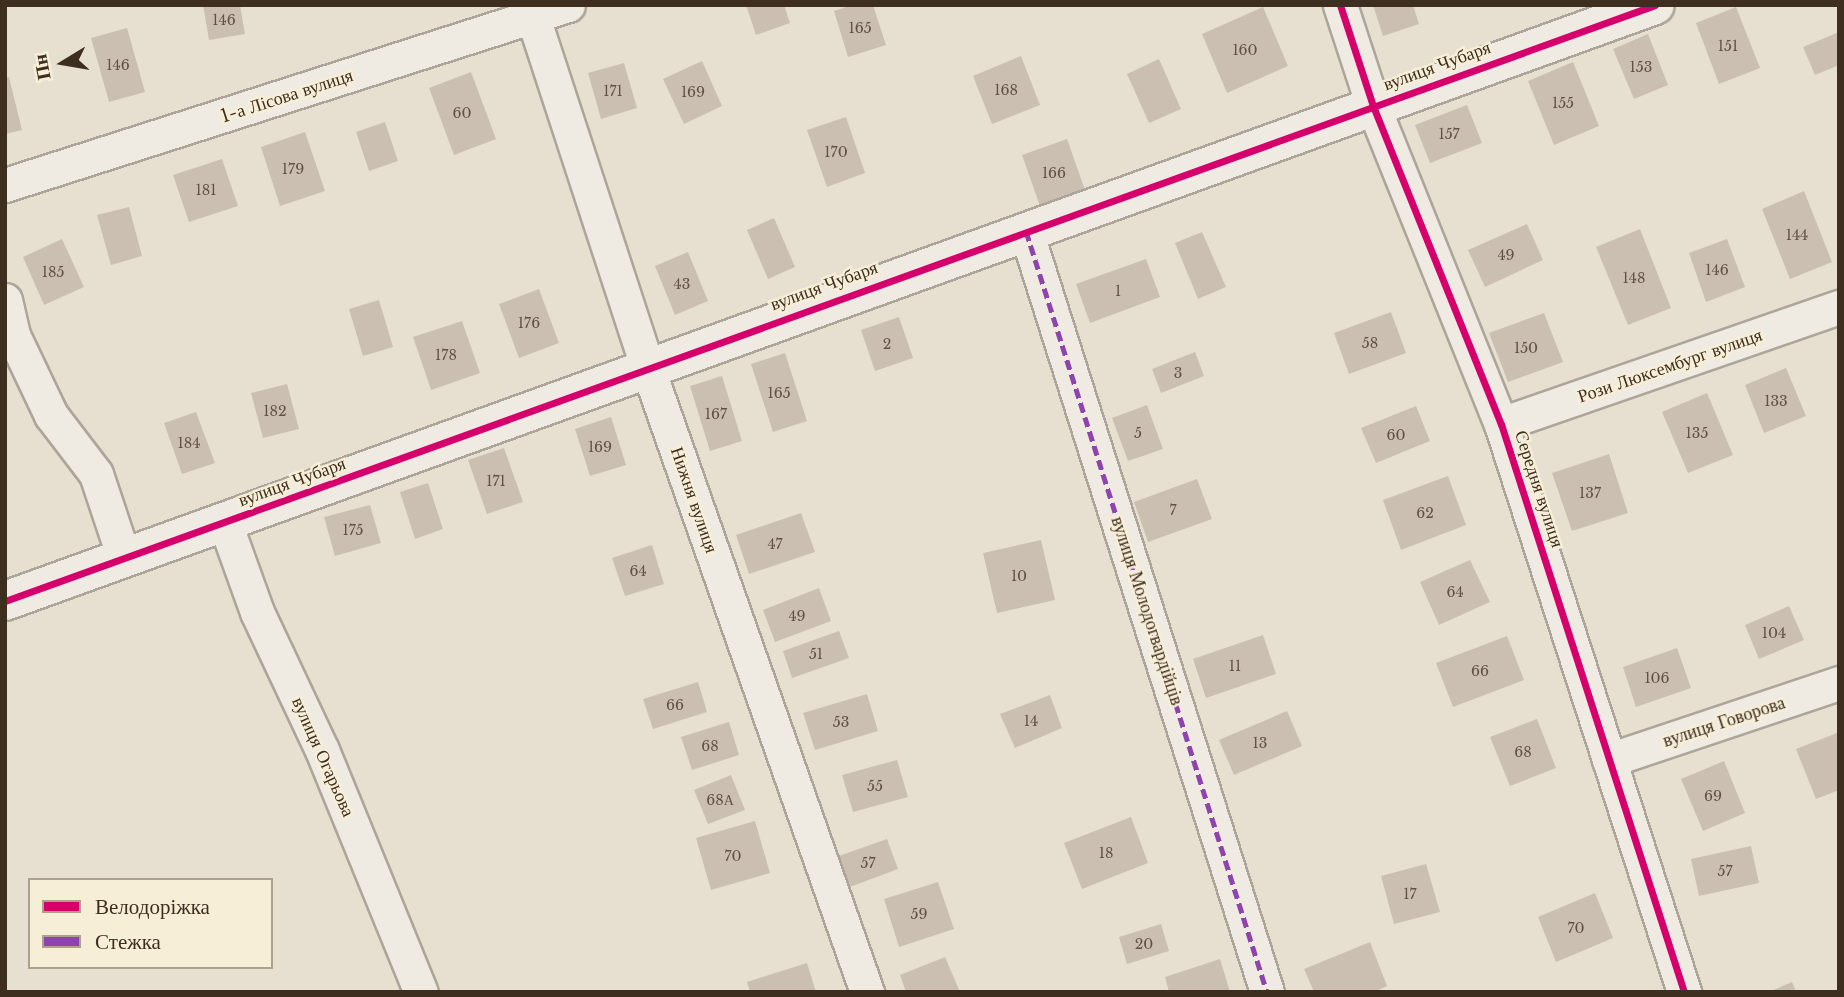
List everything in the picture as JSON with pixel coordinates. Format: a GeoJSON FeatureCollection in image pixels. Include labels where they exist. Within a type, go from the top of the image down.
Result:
{"type":"FeatureCollection","features":[{"type":"Feature","properties":{"kind":"street","name":"1-а Лісова вулиця"},"geometry":{"type":"LineString","coordinates":[[5,185],[531,12],[568,5]]}},
{"type":"Feature","properties":{"kind":"street","name":"Середня вулиця"},"geometry":{"type":"LineString","coordinates":[[1340,5],[1373,106],[1502,424],[1684,992]]}},
{"type":"Feature","properties":{"kind":"street","name":"вулиця Чубаря"},"geometry":{"type":"LineString","coordinates":[[5,601],[123,555],[225,523],[647,366],[1655,5]]}},
{"type":"Feature","properties":{"kind":"street","name":"Нижня вулиця"},"geometry":{"type":"LineString","coordinates":[[531,12],[647,366],[867,992]]}},
{"type":"Feature","properties":{"kind":"street","name":"вулиця Молодогвардійців"},"geometry":{"type":"LineString","coordinates":[[1026,231],[1267,992]]}},
{"type":"Feature","properties":{"kind":"street"},"geometry":{"type":"LineString","coordinates":[[5,300],[13,335],[51,415],[96,474],[123,555]]}},
{"type":"Feature","properties":{"kind":"street","name":"Рози Люксембург вулиця"},"geometry":{"type":"LineString","coordinates":[[1502,424],[1839,307]]}},
{"type":"Feature","properties":{"kind":"street","name":"вулиця Огарьова"},"geometry":{"type":"LineString","coordinates":[[225,523],[257,612],[322,750],[421,992]]}},
{"type":"Feature","properties":{"kind":"street","name":"вулиця Говорова"},"geometry":{"type":"LineString","coordinates":[[1609,760],[1839,683]]}},
{"type":"Feature","properties":{"kind":"building"},"geometry":{"type":"Polygon","coordinates":[[[203,5],[240,5],[245,34],[209,40],[203,5]]]}},
{"type":"Feature","properties":{"kind":"building"},"geometry":{"type":"Polygon","coordinates":[[[746,5],[784,5],[790,23],[756,35],[746,5]]]}},
{"type":"Feature","properties":{"kind":"building"},"geometry":{"type":"Polygon","coordinates":[[[852,5],[873,5],[886,45],[848,57],[834,11],[852,5]]]}},
{"type":"Feature","properties":{"kind":"building"},"geometry":{"type":"Polygon","coordinates":[[[1373,5],[1413,5],[1419,24],[1383,36],[1373,5]]]}},
{"type":"Feature","properties":{"kind":"building"},"geometry":{"type":"Polygon","coordinates":[[[1263,7],[1288,66],[1227,93],[1202,34],[1263,7]]]}},
{"type":"Feature","properties":{"kind":"building"},"geometry":{"type":"Polygon","coordinates":[[[1736,7],[1760,68],[1719,84],[1696,23],[1736,7]]]}},
{"type":"Feature","properties":{"kind":"building"},"geometry":{"type":"Polygon","coordinates":[[[127,28],[145,92],[109,102],[91,38],[127,28]]]}},
{"type":"Feature","properties":{"kind":"building"},"geometry":{"type":"Polygon","coordinates":[[[1839,32],[1839,65],[1815,75],[1803,47],[1839,32]]]}},
{"type":"Feature","properties":{"kind":"building"},"geometry":{"type":"Polygon","coordinates":[[[1648,34],[1668,85],[1634,99],[1613,49],[1648,34]]]}},
{"type":"Feature","properties":{"kind":"building"},"geometry":{"type":"Polygon","coordinates":[[[1021,56],[1040,105],[992,124],[973,76],[1021,56]]]}},
{"type":"Feature","properties":{"kind":"building"},"geometry":{"type":"Polygon","coordinates":[[[1159,59],[1181,109],[1149,123],[1127,74],[1159,59]]]}},
{"type":"Feature","properties":{"kind":"building"},"geometry":{"type":"Polygon","coordinates":[[[702,61],[722,106],[684,124],[663,79],[702,61]]]}},
{"type":"Feature","properties":{"kind":"building"},"geometry":{"type":"Polygon","coordinates":[[[1573,62],[1599,126],[1554,145],[1528,81],[1573,62]]]}},
{"type":"Feature","properties":{"kind":"building"},"geometry":{"type":"Polygon","coordinates":[[[624,63],[637,108],[601,119],[588,73],[624,63]]]}},
{"type":"Feature","properties":{"kind":"building"},"geometry":{"type":"Polygon","coordinates":[[[471,72],[496,139],[454,155],[429,88],[471,72]]]}},
{"type":"Feature","properties":{"kind":"building"},"geometry":{"type":"Polygon","coordinates":[[[9,77],[22,130],[5,134],[5,78],[9,77]]]}},
{"type":"Feature","properties":{"kind":"building"},"geometry":{"type":"Polygon","coordinates":[[[1467,105],[1482,143],[1430,163],[1415,125],[1467,105]]]}},
{"type":"Feature","properties":{"kind":"building"},"geometry":{"type":"Polygon","coordinates":[[[846,117],[865,173],[827,187],[807,130],[846,117]]]}},
{"type":"Feature","properties":{"kind":"building"},"geometry":{"type":"Polygon","coordinates":[[[385,122],[398,161],[369,171],[356,132],[385,122]]]}},
{"type":"Feature","properties":{"kind":"building"},"geometry":{"type":"Polygon","coordinates":[[[305,132],[325,191],[280,206],[261,147],[305,132]]]}},
{"type":"Feature","properties":{"kind":"building"},"geometry":{"type":"Polygon","coordinates":[[[1067,139],[1085,190],[1040,206],[1022,155],[1067,139]]]}},
{"type":"Feature","properties":{"kind":"building"},"geometry":{"type":"Polygon","coordinates":[[[222,159],[238,206],[189,222],[173,175],[222,159]]]}},
{"type":"Feature","properties":{"kind":"building"},"geometry":{"type":"Polygon","coordinates":[[[1804,191],[1832,262],[1790,279],[1762,209],[1804,191]]]}},
{"type":"Feature","properties":{"kind":"building"},"geometry":{"type":"Polygon","coordinates":[[[129,207],[142,256],[111,265],[97,215],[129,207]]]}},
{"type":"Feature","properties":{"kind":"building"},"geometry":{"type":"Polygon","coordinates":[[[774,218],[795,267],[768,279],[747,230],[774,218]]]}},
{"type":"Feature","properties":{"kind":"building"},"geometry":{"type":"Polygon","coordinates":[[[1527,224],[1543,260],[1485,287],[1468,250],[1527,224]]]}},
{"type":"Feature","properties":{"kind":"building"},"geometry":{"type":"Polygon","coordinates":[[[1640,229],[1671,308],[1628,325],[1596,247],[1640,229]]]}},
{"type":"Feature","properties":{"kind":"building"},"geometry":{"type":"Polygon","coordinates":[[[1202,232],[1226,287],[1198,299],[1175,243],[1202,232]]]}},
{"type":"Feature","properties":{"kind":"building"},"geometry":{"type":"Polygon","coordinates":[[[62,239],[84,287],[44,305],[23,257],[62,239]]]}},
{"type":"Feature","properties":{"kind":"building"},"geometry":{"type":"Polygon","coordinates":[[[1727,239],[1745,287],[1706,302],[1689,253],[1727,239]]]}},
{"type":"Feature","properties":{"kind":"building"},"geometry":{"type":"Polygon","coordinates":[[[688,252],[708,301],[675,315],[655,266],[688,252]]]}},
{"type":"Feature","properties":{"kind":"building"},"geometry":{"type":"Polygon","coordinates":[[[1146,259],[1160,297],[1090,323],[1076,284],[1146,259]]]}},
{"type":"Feature","properties":{"kind":"building"},"geometry":{"type":"Polygon","coordinates":[[[539,289],[559,343],[519,358],[499,304],[539,289]]]}},
{"type":"Feature","properties":{"kind":"building"},"geometry":{"type":"Polygon","coordinates":[[[379,300],[393,347],[363,356],[349,309],[379,300]]]}},
{"type":"Feature","properties":{"kind":"building"},"geometry":{"type":"Polygon","coordinates":[[[1391,312],[1406,353],[1349,374],[1334,333],[1391,312]]]}},
{"type":"Feature","properties":{"kind":"building"},"geometry":{"type":"Polygon","coordinates":[[[1544,313],[1563,362],[1508,382],[1489,333],[1544,313]]]}},
{"type":"Feature","properties":{"kind":"building"},"geometry":{"type":"Polygon","coordinates":[[[899,317],[913,358],[875,371],[861,330],[899,317]]]}},
{"type":"Feature","properties":{"kind":"building"},"geometry":{"type":"Polygon","coordinates":[[[462,321],[480,373],[431,390],[413,337],[462,321]]]}},
{"type":"Feature","properties":{"kind":"building"},"geometry":{"type":"Polygon","coordinates":[[[1195,352],[1204,376],[1161,393],[1152,369],[1195,352]]]}},
{"type":"Feature","properties":{"kind":"building"},"geometry":{"type":"Polygon","coordinates":[[[785,353],[807,421],[773,432],[751,364],[785,353]]]}},
{"type":"Feature","properties":{"kind":"building"},"geometry":{"type":"Polygon","coordinates":[[[1786,368],[1806,416],[1764,433],[1745,385],[1786,368]]]}},
{"type":"Feature","properties":{"kind":"building"},"geometry":{"type":"Polygon","coordinates":[[[722,376],[742,441],[710,451],[690,386],[722,376]]]}},
{"type":"Feature","properties":{"kind":"building"},"geometry":{"type":"Polygon","coordinates":[[[287,384],[299,429],[263,438],[251,393],[287,384]]]}},
{"type":"Feature","properties":{"kind":"building"},"geometry":{"type":"Polygon","coordinates":[[[1707,393],[1733,455],[1688,473],[1662,412],[1707,393]]]}},
{"type":"Feature","properties":{"kind":"building"},"geometry":{"type":"Polygon","coordinates":[[[1147,405],[1163,449],[1128,461],[1112,418],[1147,405]]]}},
{"type":"Feature","properties":{"kind":"building"},"geometry":{"type":"Polygon","coordinates":[[[1416,406],[1430,441],[1376,463],[1361,428],[1416,406]]]}},
{"type":"Feature","properties":{"kind":"building"},"geometry":{"type":"Polygon","coordinates":[[[196,412],[215,463],[182,474],[164,423],[196,412]]]}},
{"type":"Feature","properties":{"kind":"building"},"geometry":{"type":"Polygon","coordinates":[[[611,417],[626,465],[590,476],[575,429],[611,417]]]}},
{"type":"Feature","properties":{"kind":"building"},"geometry":{"type":"Polygon","coordinates":[[[504,448],[523,502],[487,514],[468,460],[504,448]]]}},
{"type":"Feature","properties":{"kind":"building"},"geometry":{"type":"Polygon","coordinates":[[[1609,454],[1628,513],[1572,531],[1552,473],[1609,454]]]}},
{"type":"Feature","properties":{"kind":"building"},"geometry":{"type":"Polygon","coordinates":[[[1448,476],[1466,525],[1401,550],[1383,500],[1448,476]]]}},
{"type":"Feature","properties":{"kind":"building"},"geometry":{"type":"Polygon","coordinates":[[[1197,479],[1212,519],[1148,542],[1134,502],[1197,479]]]}},
{"type":"Feature","properties":{"kind":"building"},"geometry":{"type":"Polygon","coordinates":[[[428,483],[443,529],[415,539],[400,492],[428,483]]]}},
{"type":"Feature","properties":{"kind":"building"},"geometry":{"type":"Polygon","coordinates":[[[370,505],[381,543],[335,556],[324,517],[370,505]]]}},
{"type":"Feature","properties":{"kind":"building"},"geometry":{"type":"Polygon","coordinates":[[[801,513],[815,552],[749,574],[736,535],[801,513]]]}},
{"type":"Feature","properties":{"kind":"building"},"geometry":{"type":"Polygon","coordinates":[[[1041,540],[1055,600],[997,613],[983,553],[1041,540]]]}},
{"type":"Feature","properties":{"kind":"building"},"geometry":{"type":"Polygon","coordinates":[[[652,545],[664,584],[625,596],[612,558],[652,545]]]}},
{"type":"Feature","properties":{"kind":"building"},"geometry":{"type":"Polygon","coordinates":[[[1470,560],[1490,602],[1439,625],[1420,582],[1470,560]]]}},
{"type":"Feature","properties":{"kind":"building"},"geometry":{"type":"Polygon","coordinates":[[[819,588],[831,621],[775,642],[763,610],[819,588]]]}},
{"type":"Feature","properties":{"kind":"building"},"geometry":{"type":"Polygon","coordinates":[[[1789,606],[1804,640],[1759,659],[1745,625],[1789,606]]]}},
{"type":"Feature","properties":{"kind":"building"},"geometry":{"type":"Polygon","coordinates":[[[839,631],[849,658],[792,678],[783,651],[839,631]]]}},
{"type":"Feature","properties":{"kind":"building"},"geometry":{"type":"Polygon","coordinates":[[[1263,635],[1276,674],[1206,698],[1193,659],[1263,635]]]}},
{"type":"Feature","properties":{"kind":"building"},"geometry":{"type":"Polygon","coordinates":[[[1507,636],[1524,680],[1453,707],[1436,663],[1507,636]]]}},
{"type":"Feature","properties":{"kind":"building"},"geometry":{"type":"Polygon","coordinates":[[[1677,648],[1691,688],[1636,707],[1623,667],[1677,648]]]}},
{"type":"Feature","properties":{"kind":"building"},"geometry":{"type":"Polygon","coordinates":[[[698,682],[707,712],[653,729],[643,699],[698,682]]]}},
{"type":"Feature","properties":{"kind":"building"},"geometry":{"type":"Polygon","coordinates":[[[867,694],[878,731],[815,750],[803,713],[867,694]]]}},
{"type":"Feature","properties":{"kind":"building"},"geometry":{"type":"Polygon","coordinates":[[[1050,695],[1062,728],[1015,748],[1000,714],[1050,695]]]}},
{"type":"Feature","properties":{"kind":"building"},"geometry":{"type":"Polygon","coordinates":[[[1287,711],[1302,746],[1234,775],[1219,740],[1287,711]]]}},
{"type":"Feature","properties":{"kind":"building"},"geometry":{"type":"Polygon","coordinates":[[[1537,719],[1556,768],[1510,786],[1490,737],[1537,719]]]}},
{"type":"Feature","properties":{"kind":"building"},"geometry":{"type":"Polygon","coordinates":[[[729,722],[739,755],[692,770],[681,737],[729,722]]]}},
{"type":"Feature","properties":{"kind":"building"},"geometry":{"type":"Polygon","coordinates":[[[1837,733],[1839,790],[1816,799],[1796,749],[1837,733]]]}},
{"type":"Feature","properties":{"kind":"building"},"geometry":{"type":"Polygon","coordinates":[[[897,760],[908,797],[853,812],[842,775],[897,760]]]}},
{"type":"Feature","properties":{"kind":"building"},"geometry":{"type":"Polygon","coordinates":[[[1724,761],[1745,813],[1703,831],[1681,779],[1724,761]]]}},
{"type":"Feature","properties":{"kind":"building"},"geometry":{"type":"Polygon","coordinates":[[[731,775],[745,810],[708,824],[694,790],[731,775]]]}},
{"type":"Feature","properties":{"kind":"building"},"geometry":{"type":"Polygon","coordinates":[[[1131,817],[1148,863],[1082,889],[1064,843],[1131,817]]]}},
{"type":"Feature","properties":{"kind":"building"},"geometry":{"type":"Polygon","coordinates":[[[755,821],[770,873],[711,890],[696,838],[755,821]]]}},
{"type":"Feature","properties":{"kind":"building"},"geometry":{"type":"Polygon","coordinates":[[[887,839],[898,869],[850,887],[839,856],[887,839]]]}},
{"type":"Feature","properties":{"kind":"building"},"geometry":{"type":"Polygon","coordinates":[[[1751,846],[1759,883],[1699,896],[1691,859],[1751,846]]]}},
{"type":"Feature","properties":{"kind":"building"},"geometry":{"type":"Polygon","coordinates":[[[1426,864],[1440,912],[1394,924],[1381,876],[1426,864]]]}},
{"type":"Feature","properties":{"kind":"building"},"geometry":{"type":"Polygon","coordinates":[[[938,882],[954,929],[899,947],[884,899],[938,882]]]}},
{"type":"Feature","properties":{"kind":"building"},"geometry":{"type":"Polygon","coordinates":[[[1595,893],[1613,938],[1556,962],[1538,917],[1595,893]]]}},
{"type":"Feature","properties":{"kind":"building"},"geometry":{"type":"Polygon","coordinates":[[[1161,924],[1169,951],[1127,964],[1119,937],[1161,924]]]}},
{"type":"Feature","properties":{"kind":"building"},"geometry":{"type":"Polygon","coordinates":[[[1370,942],[1387,986],[1374,992],[1314,992],[1304,969],[1370,942]]]}},
{"type":"Feature","properties":{"kind":"building"},"geometry":{"type":"Polygon","coordinates":[[[945,957],[960,992],[906,992],[900,975],[945,957]]]}},
{"type":"Feature","properties":{"kind":"building"},"geometry":{"type":"Polygon","coordinates":[[[1220,959],[1230,992],[1169,992],[1165,977],[1220,959]]]}},
{"type":"Feature","properties":{"kind":"building"},"geometry":{"type":"Polygon","coordinates":[[[807,963],[816,992],[750,992],[747,982],[807,963]]]}},
{"type":"Feature","properties":{"kind":"building"},"geometry":{"type":"Polygon","coordinates":[[[1792,982],[1796,992],[1769,992],[1792,982]]]}},
{"type":"Feature","properties":{"kind":"marked path"},"geometry":{"type":"LineString","coordinates":[[1026,231],[1267,992]]}},
{"type":"Feature","properties":{"kind":"cycle path"},"geometry":{"type":"LineString","coordinates":[[1340,5],[1373,106],[1501,424],[1684,992]]}},
{"type":"Feature","properties":{"kind":"cycle path"},"geometry":{"type":"LineString","coordinates":[[5,601],[1655,5]]}}]}
